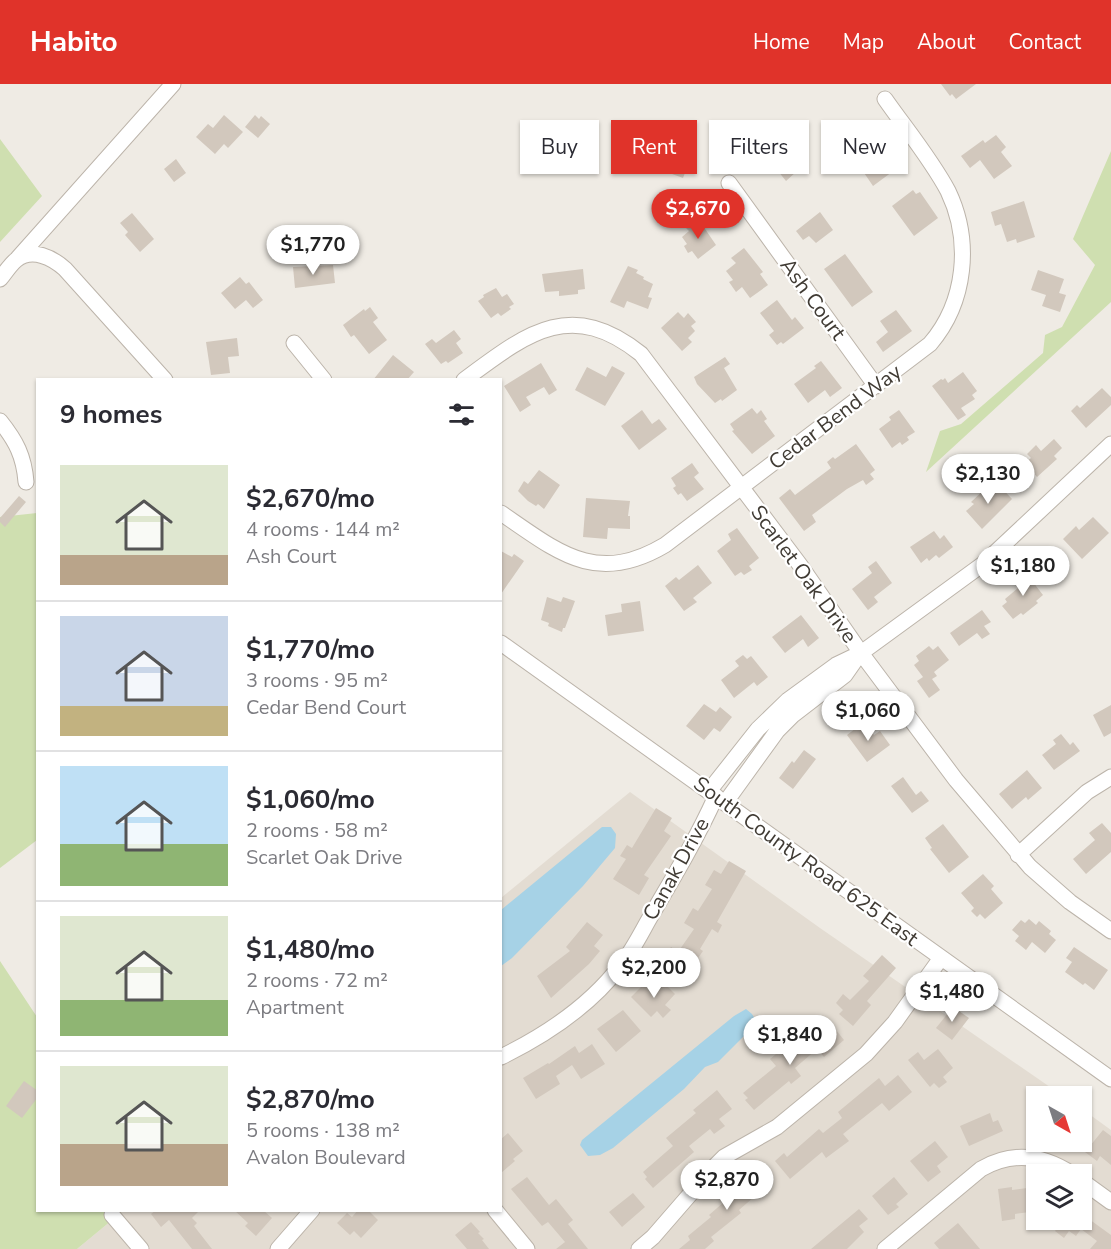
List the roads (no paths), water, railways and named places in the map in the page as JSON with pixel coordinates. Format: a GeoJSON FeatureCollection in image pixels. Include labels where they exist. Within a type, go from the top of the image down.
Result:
{"type":"FeatureCollection","features":[{"type":"Feature","properties":{"kind":"street"},"geometry":{"type":"LineString","coordinates":[[0,279],[173,84]]}},
{"type":"Feature","properties":{"kind":"street","name":"Cedar Bend Way"},"geometry":{"type":"LineString","coordinates":[[502,514],[562,554],[588,562],[615,564],[650,554],[920,353],[939,333],[956,298],[963,262],[959,225],[947,190],[885,99]]}},
{"type":"Feature","properties":{"kind":"street","name":"Ash Court"},"geometry":{"type":"LineString","coordinates":[[729,183],[876,386]]}},
{"type":"Feature","properties":{"kind":"street"},"geometry":{"type":"LineString","coordinates":[[18,258],[34,255],[51,258],[58,262],[163,378]]}},
{"type":"Feature","properties":{"kind":"street","name":"Scarlet Oak Drive"},"geometry":{"type":"LineString","coordinates":[[467,378],[518,341],[551,328],[586,327],[603,331],[627,343],[646,360],[800,565],[861,653],[956,780],[1018,855],[1070,902],[1111,931]]}},
{"type":"Feature","properties":{"kind":"street"},"geometry":{"type":"LineString","coordinates":[[294,343],[322,378]]}},
{"type":"Feature","properties":{"kind":"street"},"geometry":{"type":"LineString","coordinates":[[0,421],[18,447],[25,463],[26,482]]}},
{"type":"Feature","properties":{"kind":"street","name":"Canak Drive"},"geometry":{"type":"LineString","coordinates":[[502,1056],[535,1040],[555,1026],[597,991],[621,965],[696,840],[717,797],[758,729],[788,700],[836,665],[861,653],[983,564],[1109,450]]}},
{"type":"Feature","properties":{"kind":"street","name":"South County Road 625 East"},"geometry":{"type":"LineString","coordinates":[[502,644],[1111,1079]]}},
{"type":"Feature","properties":{"kind":"street"},"geometry":{"type":"LineString","coordinates":[[1018,855],[1087,792],[1111,777]]}},
{"type":"Feature","properties":{"kind":"street"},"geometry":{"type":"LineString","coordinates":[[639,1249],[653,1237],[724,1156],[777,1127],[866,1054],[896,1022],[941,958]]}},
{"type":"Feature","properties":{"kind":"street"},"geometry":{"type":"LineString","coordinates":[[885,1249],[902,1244],[981,1169],[1000,1160],[1028,1157],[1042,1159],[1052,1164]]}},
{"type":"Feature","properties":{"kind":"street"},"geometry":{"type":"LineString","coordinates":[[1092,1188],[1111,1202]]}},
{"type":"Feature","properties":{"kind":"street"},"geometry":{"type":"LineString","coordinates":[[278,1249],[310,1212]]}},
{"type":"Feature","properties":{"kind":"street"},"geometry":{"type":"LineString","coordinates":[[497,1212],[527,1249]]}},
{"type":"Feature","properties":{"kind":"street"},"geometry":{"type":"LineString","coordinates":[[112,1215],[141,1249]]}},
{"type":"Feature","properties":{"kind":"water"},"geometry":{"type":"Polygon","coordinates":[[[602,827],[611,827],[616,834],[615,848],[583,886],[502,965],[502,909],[602,827]]]}},
{"type":"Feature","properties":{"kind":"water"},"geometry":{"type":"Polygon","coordinates":[[[746,1009],[755,1019],[750,1030],[718,1062],[705,1067],[684,1089],[613,1148],[600,1155],[588,1156],[580,1145],[582,1140],[734,1016],[746,1009]]]}}]}
